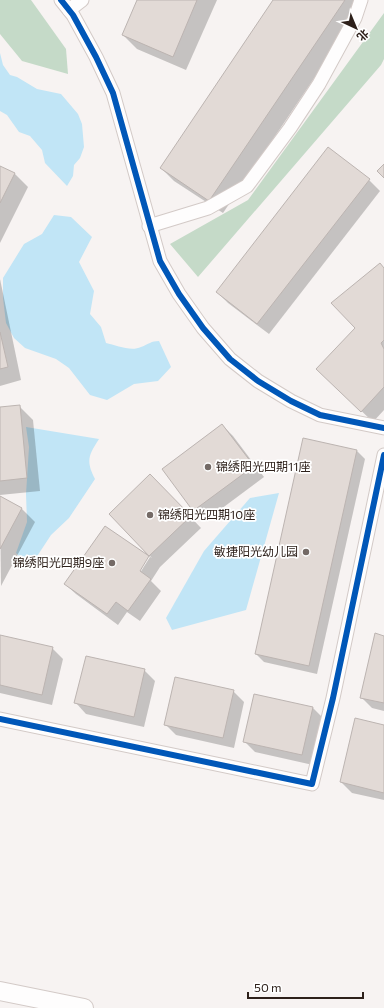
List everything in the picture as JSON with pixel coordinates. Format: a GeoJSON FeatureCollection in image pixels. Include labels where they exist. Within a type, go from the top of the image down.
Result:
{"type":"FeatureCollection","features":[{"type":"Feature","properties":{"kind":"main road"},"geometry":{"type":"LineString","coordinates":[[0,991],[84,1008]]}},
{"type":"Feature","properties":{"kind":"street"},"geometry":{"type":"LineString","coordinates":[[82,0],[65,5],[96,57],[113,93],[160,261],[175,288],[202,328],[230,359],[258,381],[291,401],[320,415],[384,428]]}},
{"type":"Feature","properties":{"kind":"street"},"geometry":{"type":"LineString","coordinates":[[149,226],[208,208],[247,186],[290,128],[319,84],[362,0]]}},
{"type":"Feature","properties":{"kind":"street"},"geometry":{"type":"LineString","coordinates":[[0,719],[312,784],[333,698],[384,456]]}},
{"type":"Feature","properties":{"kind":"green space"},"geometry":{"type":"Polygon","coordinates":[[[0,0],[31,0],[66,49],[68,74],[22,61],[0,34],[0,0]]]}},
{"type":"Feature","properties":{"kind":"green space"},"geometry":{"type":"Polygon","coordinates":[[[384,13],[384,59],[381,65],[198,277],[170,244],[248,200],[384,13]]]}},
{"type":"Feature","properties":{"kind":"water"},"geometry":{"type":"Polygon","coordinates":[[[0,53],[3,65],[10,75],[17,77],[37,89],[61,94],[78,114],[82,124],[84,147],[80,158],[74,165],[73,176],[67,186],[45,163],[42,150],[30,136],[19,132],[7,115],[0,111],[0,53]]]}},
{"type":"Feature","properties":{"kind":"water"},"geometry":{"type":"Polygon","coordinates":[[[54,215],[71,217],[92,237],[79,262],[94,291],[90,314],[101,327],[106,343],[133,349],[159,341],[171,367],[158,381],[134,384],[107,400],[90,395],[69,368],[56,359],[25,348],[14,338],[6,323],[3,298],[3,278],[24,244],[42,234],[54,215]]]}},
{"type":"Feature","properties":{"kind":"water"},"geometry":{"type":"Polygon","coordinates":[[[26,427],[99,439],[92,450],[89,463],[95,479],[69,518],[51,535],[30,567],[16,553],[27,522],[26,494],[29,447],[26,427]]]}},
{"type":"Feature","properties":{"kind":"water"},"geometry":{"type":"Polygon","coordinates":[[[279,493],[246,610],[172,630],[166,618],[204,551],[250,498],[279,493]]]}},
{"type":"Feature","properties":{"kind":"building"},"geometry":{"type":"Polygon","coordinates":[[[137,0],[197,0],[173,57],[122,35],[137,0]]]}},
{"type":"Feature","properties":{"kind":"building"},"geometry":{"type":"Polygon","coordinates":[[[273,0],[345,0],[209,201],[160,168],[273,0]]]}},
{"type":"Feature","properties":{"kind":"building"},"geometry":{"type":"Polygon","coordinates":[[[328,147],[370,179],[257,324],[216,292],[328,147]]]}},
{"type":"Feature","properties":{"kind":"building"},"geometry":{"type":"Polygon","coordinates":[[[384,164],[384,178],[377,171],[384,164]]]}},
{"type":"Feature","properties":{"kind":"building"},"geometry":{"type":"Polygon","coordinates":[[[0,166],[15,173],[0,203],[0,166]]]}},
{"type":"Feature","properties":{"kind":"building"},"geometry":{"type":"Polygon","coordinates":[[[380,263],[384,268],[384,340],[381,343],[384,349],[384,387],[361,412],[316,369],[355,328],[331,303],[380,263]]]}},
{"type":"Feature","properties":{"kind":"building"},"geometry":{"type":"Polygon","coordinates":[[[0,332],[8,367],[0,369],[0,332]]]}},
{"type":"Feature","properties":{"kind":"building"},"geometry":{"type":"Polygon","coordinates":[[[20,405],[27,478],[0,481],[0,407],[20,405]]]}},
{"type":"Feature","properties":{"kind":"building","name":"锦绣阳光四期11座"},"geometry":{"type":"Polygon","coordinates":[[[222,424],[254,466],[193,511],[162,469],[222,424]]]}},
{"type":"Feature","properties":{"kind":"building","name":"敏捷阳光幼儿园"},"geometry":{"type":"Polygon","coordinates":[[[303,438],[357,450],[309,666],[255,654],[303,438]]]}},
{"type":"Feature","properties":{"kind":"building","name":"锦绣阳光四期10座"},"geometry":{"type":"Polygon","coordinates":[[[150,474],[191,516],[149,556],[109,514],[150,474]]]}},
{"type":"Feature","properties":{"kind":"building"},"geometry":{"type":"Polygon","coordinates":[[[0,496],[22,508],[0,549],[0,496]]]}},
{"type":"Feature","properties":{"kind":"building","name":"锦绣阳光四期9座"},"geometry":{"type":"Polygon","coordinates":[[[105,526],[149,556],[140,571],[151,579],[128,611],[116,602],[107,614],[64,584],[105,526]]]}},
{"type":"Feature","properties":{"kind":"building"},"geometry":{"type":"Polygon","coordinates":[[[375,633],[384,636],[384,703],[360,698],[375,633]]]}},
{"type":"Feature","properties":{"kind":"building"},"geometry":{"type":"Polygon","coordinates":[[[0,635],[53,647],[42,695],[0,685],[0,635]]]}},
{"type":"Feature","properties":{"kind":"building"},"geometry":{"type":"Polygon","coordinates":[[[86,656],[145,669],[134,717],[74,703],[86,656]]]}},
{"type":"Feature","properties":{"kind":"building"},"geometry":{"type":"Polygon","coordinates":[[[175,677],[234,690],[223,738],[164,725],[175,677]]]}},
{"type":"Feature","properties":{"kind":"building"},"geometry":{"type":"Polygon","coordinates":[[[254,694],[313,707],[302,755],[243,742],[254,694]]]}},
{"type":"Feature","properties":{"kind":"building"},"geometry":{"type":"Polygon","coordinates":[[[355,718],[384,725],[384,793],[340,782],[355,718]]]}},
{"type":"Feature","properties":{"kind":"cycle path"},"geometry":{"type":"LineString","coordinates":[[61,0],[73,15],[96,57],[113,93],[160,261],[179,294],[203,328],[230,359],[258,381],[291,401],[320,415],[384,428]]}},
{"type":"Feature","properties":{"kind":"cycle path"},"geometry":{"type":"LineString","coordinates":[[0,719],[312,784],[333,698],[384,455]]}},
{"type":"Feature","properties":{"kind":"place","name":"锦绣阳光四期11座"},"geometry":{"type":"Point","coordinates":[208,467]}},
{"type":"Feature","properties":{"kind":"place","name":"锦绣阳光四期10座"},"geometry":{"type":"Point","coordinates":[150,515]}},
{"type":"Feature","properties":{"kind":"place","name":"敏捷阳光幼儿园"},"geometry":{"type":"Point","coordinates":[306,552]}},
{"type":"Feature","properties":{"kind":"place","name":"锦绣阳光四期9座"},"geometry":{"type":"Point","coordinates":[112,563]}}]}
